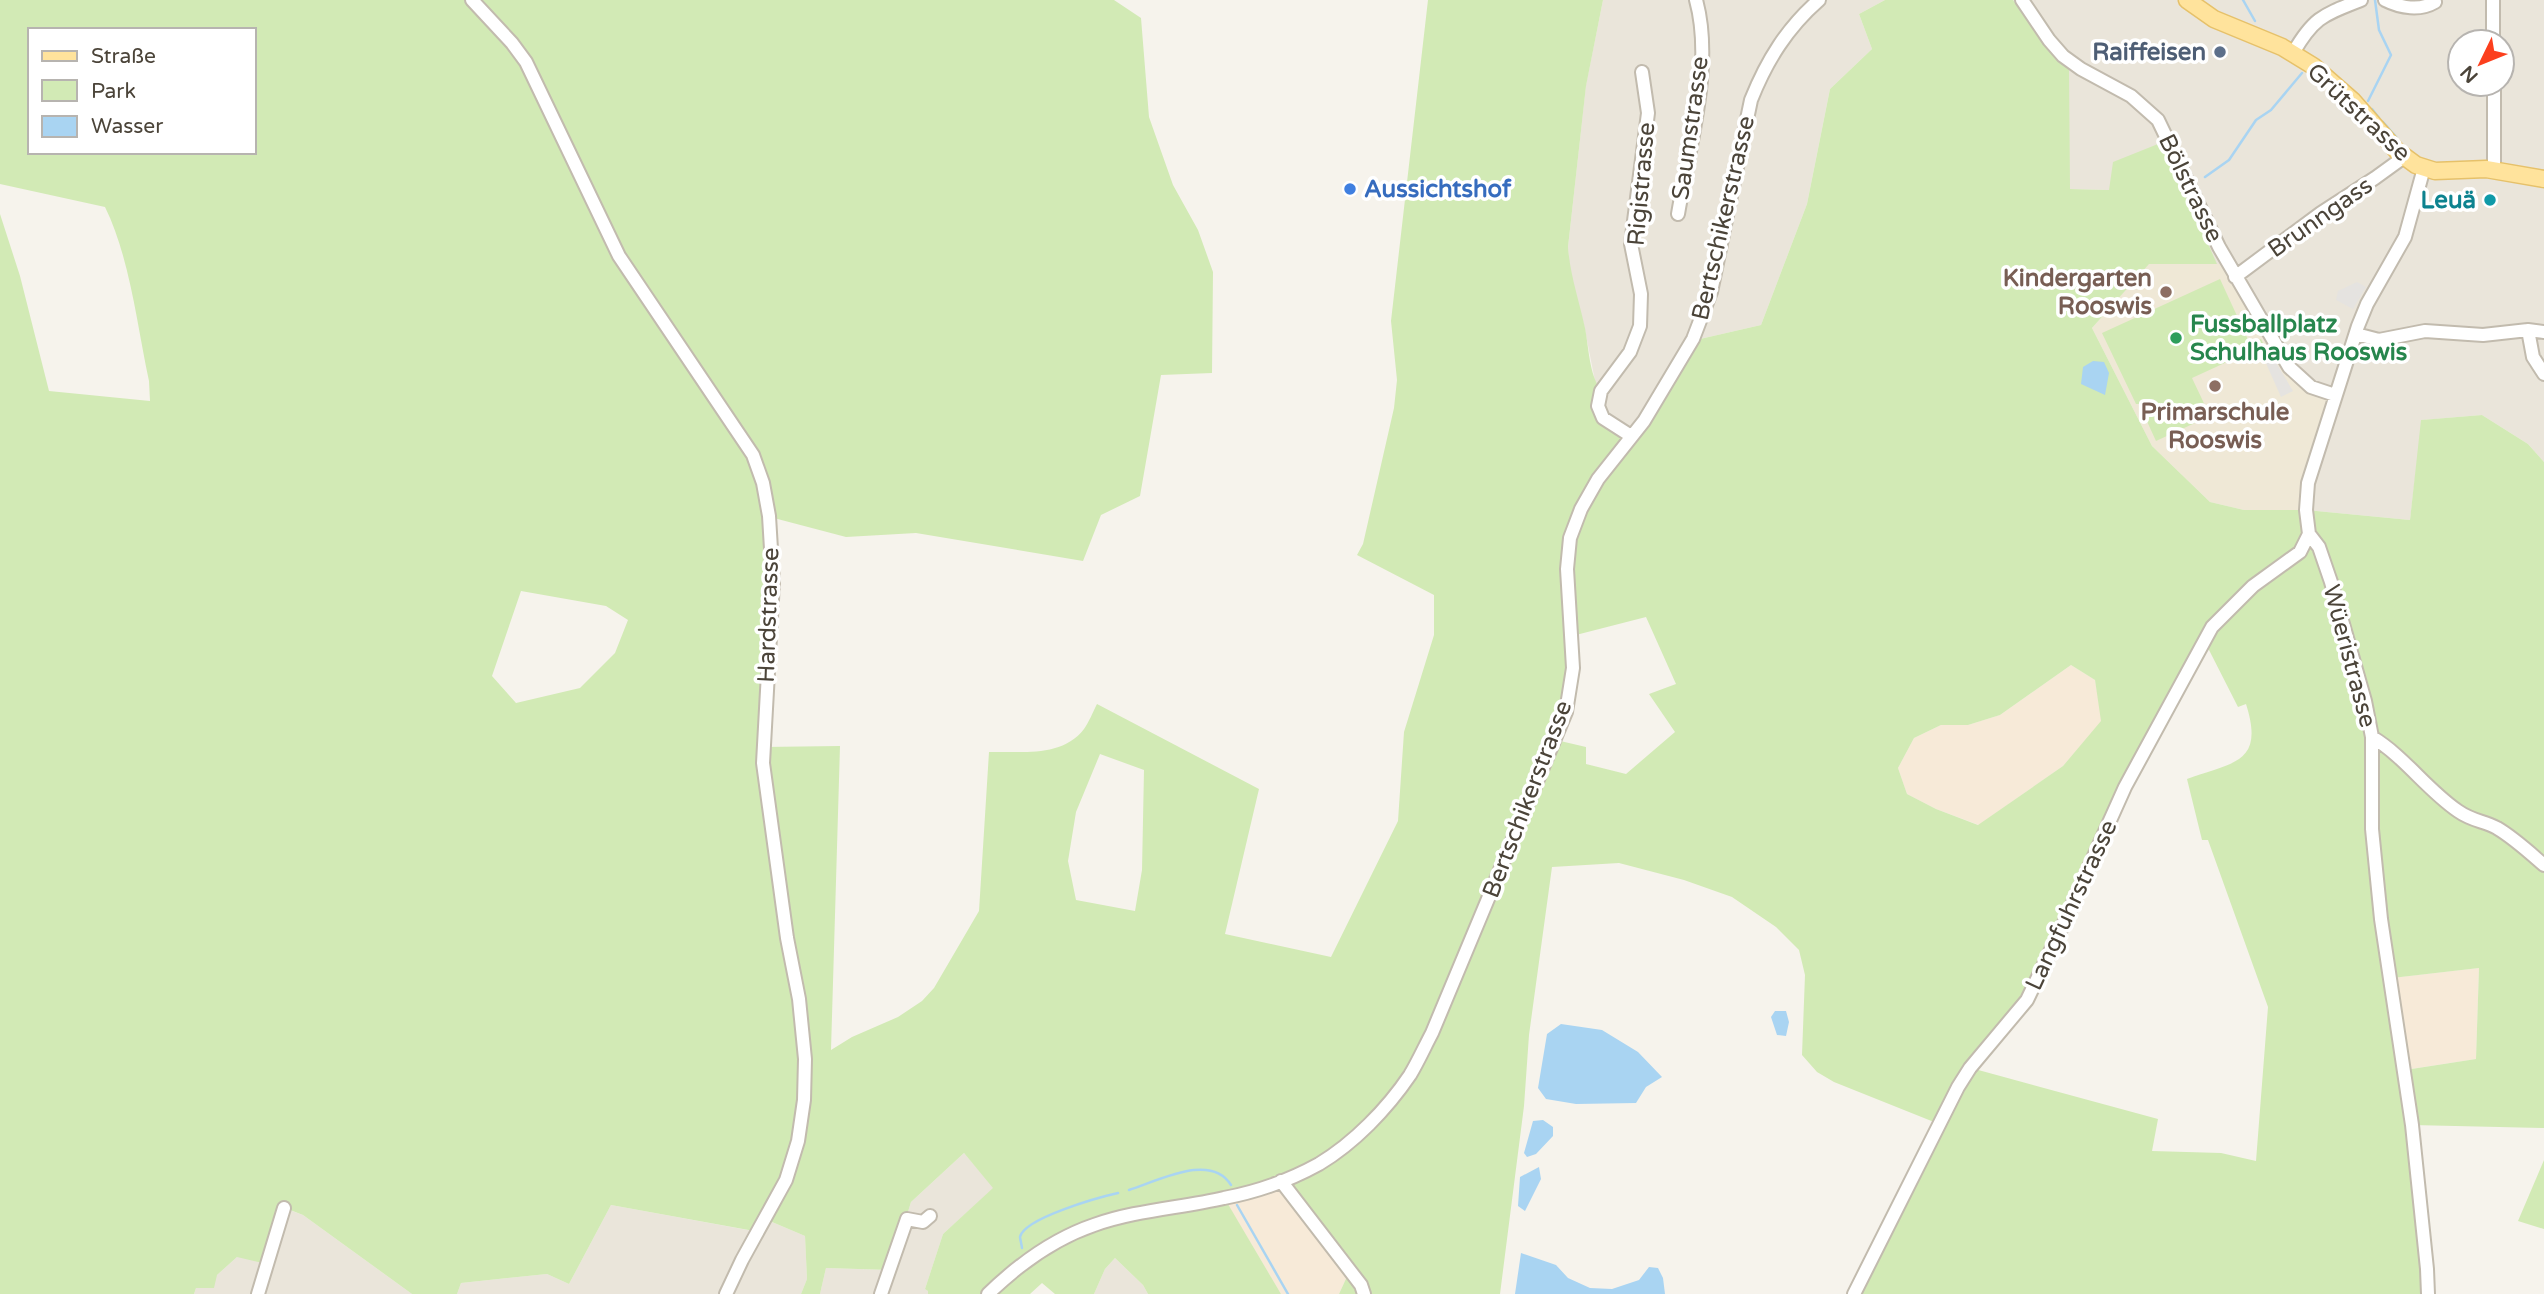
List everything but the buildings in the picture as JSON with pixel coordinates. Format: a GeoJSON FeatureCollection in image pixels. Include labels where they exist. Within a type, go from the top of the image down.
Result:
{"type":"FeatureCollection","features":[{"type":"Feature","properties":{"kind":"main road","name":"Grütstrasse"},"geometry":{"type":"LineString","coordinates":[[2187,0],[2214,19],[2293,53],[2321,72],[2344,92],[2404,157],[2424,168],[2442,172],[2494,169],[2544,179]]}},
{"type":"Feature","properties":{"kind":"street","name":"Hardstrasse"},"geometry":{"type":"LineString","coordinates":[[472,0],[526,62],[619,256],[753,455],[763,483],[769,516],[773,582],[763,763],[787,938],[799,999],[805,1059],[804,1100],[799,1141],[786,1180],[742,1259],[726,1294]]}},
{"type":"Feature","properties":{"kind":"street","name":"Saumstrasse"},"geometry":{"type":"LineString","coordinates":[[1678,214],[1702,72],[1702,37],[1696,0]]}},
{"type":"Feature","properties":{"kind":"street","name":"Bertschikerstrasse"},"geometry":{"type":"LineString","coordinates":[[988,1294],[1036,1254],[1068,1235],[1095,1224],[1126,1215],[1224,1198],[1281,1181],[1319,1163],[1352,1140],[1410,1074],[1432,1032],[1566,712],[1573,668],[1567,569],[1570,538],[1581,509],[1598,478],[1658,399],[1693,339],[1711,292],[1751,100],[1775,49],[1819,0]]}},
{"type":"Feature","properties":{"kind":"street","name":"Bölstrasse"},"geometry":{"type":"LineString","coordinates":[[2022,0],[2063,56],[2136,99],[2158,120],[2235,277],[2291,370],[2311,387],[2335,395]]}},
{"type":"Feature","properties":{"kind":"street"},"geometry":{"type":"LineString","coordinates":[[2293,53],[2320,17],[2361,0]]}},
{"type":"Feature","properties":{"kind":"street"},"geometry":{"type":"LineString","coordinates":[[2385,0],[2396,6],[2424,8],[2435,2]]}},
{"type":"Feature","properties":{"kind":"street"},"geometry":{"type":"LineString","coordinates":[[2493,0],[2493,28]]}},
{"type":"Feature","properties":{"kind":"street","name":"Rigistrasse"},"geometry":{"type":"LineString","coordinates":[[1631,436],[1603,418],[1598,406],[1601,391],[1630,352],[1640,326],[1641,293],[1630,244],[1648,113],[1642,72]]}},
{"type":"Feature","properties":{"kind":"street"},"geometry":{"type":"LineString","coordinates":[[2494,98],[2494,169]]}},
{"type":"Feature","properties":{"kind":"street","name":"Brunngass"},"geometry":{"type":"LineString","coordinates":[[2235,277],[2321,213],[2404,157]]}},
{"type":"Feature","properties":{"kind":"street","name":"Wüeristrasse"},"geometry":{"type":"LineString","coordinates":[[2424,168],[2405,237],[2367,304],[2356,334],[2308,483],[2306,510],[2309,534],[2319,547],[2331,582],[2365,701],[2372,737],[2372,829],[2379,906],[2412,1125],[2428,1294]]}},
{"type":"Feature","properties":{"kind":"street"},"geometry":{"type":"LineString","coordinates":[[2356,334],[2379,340],[2419,331],[2483,335],[2528,330],[2544,332]]}},
{"type":"Feature","properties":{"kind":"street"},"geometry":{"type":"LineString","coordinates":[[2528,330],[2533,357],[2544,374]]}},
{"type":"Feature","properties":{"kind":"street","name":"Langfuhrstrasse"},"geometry":{"type":"LineString","coordinates":[[1854,1294],[1958,1087],[1970,1068],[2027,1000],[2125,787],[2212,627],[2253,586],[2300,552],[2309,534]]}},
{"type":"Feature","properties":{"kind":"street"},"geometry":{"type":"LineString","coordinates":[[2372,737],[2400,758],[2456,810],[2476,822],[2494,826],[2544,865]]}},
{"type":"Feature","properties":{"kind":"street"},"geometry":{"type":"LineString","coordinates":[[1281,1181],[1361,1284],[1364,1294]]}},
{"type":"Feature","properties":{"kind":"street"},"geometry":{"type":"LineString","coordinates":[[258,1294],[284,1208]]}},
{"type":"Feature","properties":{"kind":"street"},"geometry":{"type":"LineString","coordinates":[[881,1294],[907,1219],[923,1222],[930,1216]]}},
{"type":"Feature","properties":{"kind":"shaded area"},"geometry":{"type":"Polygon","coordinates":[[[1603,0],[1885,0],[1859,14],[1872,49],[1830,89],[1807,204],[1761,325],[1687,342],[1631,436],[1603,418],[1601,391],[1595,381],[1584,325],[1569,271],[1568,247],[1586,85],[1603,0]]]}},
{"type":"Feature","properties":{"kind":"shaded area"},"geometry":{"type":"Polygon","coordinates":[[[2013,0],[2544,0],[2544,462],[2528,444],[2482,415],[2422,420],[2410,520],[2306,510],[2244,510],[2149,263],[2216,263],[2163,142],[2109,190],[2069,189],[2069,70],[2013,0]]]}},
{"type":"Feature","properties":{"kind":"shaded area","name":"Primarschule Rooswis"},"geometry":{"type":"Polygon","coordinates":[[[2149,263],[2228,264],[2291,370],[2335,395],[2306,510],[2244,510],[2210,502],[2152,446],[2092,328],[2149,263]]]}},
{"type":"Feature","properties":{"kind":"shaded area"},"geometry":{"type":"Polygon","coordinates":[[[2357,282],[2366,287],[2353,309],[2336,300],[2338,291],[2357,282]]]}},
{"type":"Feature","properties":{"kind":"shaded area"},"geometry":{"type":"Polygon","coordinates":[[[2268,349],[2293,391],[2281,397],[2261,352],[2268,349]]]}},
{"type":"Feature","properties":{"kind":"shaded area"},"geometry":{"type":"Polygon","coordinates":[[[2071,665],[2095,680],[2102,721],[2063,766],[1979,825],[1936,809],[1907,794],[1898,768],[1914,738],[1941,725],[1968,725],[2000,715],[2071,665]]]}},
{"type":"Feature","properties":{"kind":"shaded area"},"geometry":{"type":"Polygon","coordinates":[[[2479,968],[2476,1059],[2404,1070],[2391,978],[2479,968]]]}},
{"type":"Feature","properties":{"kind":"shaded area"},"geometry":{"type":"Polygon","coordinates":[[[964,1153],[994,1188],[943,1234],[925,1289],[929,1291],[928,1294],[820,1294],[826,1268],[889,1270],[911,1202],[964,1153]]]}},
{"type":"Feature","properties":{"kind":"shaded area"},"geometry":{"type":"Polygon","coordinates":[[[1281,1181],[1350,1270],[1339,1294],[1281,1294],[1224,1198],[1281,1181]]]}},
{"type":"Feature","properties":{"kind":"shaded area"},"geometry":{"type":"Polygon","coordinates":[[[611,1205],[753,1231],[765,1219],[805,1236],[807,1279],[801,1294],[457,1294],[461,1283],[547,1274],[569,1284],[611,1205]]]}},
{"type":"Feature","properties":{"kind":"shaded area"},"geometry":{"type":"Polygon","coordinates":[[[284,1208],[303,1215],[412,1294],[194,1294],[196,1288],[217,1275],[237,1257],[284,1208]]]}},
{"type":"Feature","properties":{"kind":"shaded area"},"geometry":{"type":"Polygon","coordinates":[[[1115,1258],[1143,1285],[1148,1294],[1094,1294],[1105,1269],[1115,1258]]]}},
{"type":"Feature","properties":{"kind":"green space"},"geometry":{"type":"Polygon","coordinates":[[[0,0],[1114,0],[1141,18],[1149,117],[1173,185],[1198,230],[1213,272],[1212,373],[1161,375],[1140,496],[1101,515],[1083,561],[916,533],[846,537],[770,517],[763,747],[840,746],[831,1050],[852,1037],[898,1017],[922,1001],[934,988],[979,911],[989,752],[1040,751],[1064,745],[1084,729],[1097,704],[1259,789],[1225,934],[1331,957],[1398,821],[1404,732],[1434,635],[1434,595],[1357,555],[1363,544],[1394,408],[1397,380],[1391,321],[1428,0],[1603,0],[1586,86],[1568,247],[1592,369],[1601,391],[1598,406],[1631,436],[1687,342],[1761,325],[1807,204],[1830,89],[1872,49],[1859,14],[1885,0],[2013,0],[2069,70],[2070,189],[2109,190],[2113,162],[2163,142],[2217,264],[2149,264],[2092,328],[2152,446],[2210,502],[2244,510],[2306,510],[2410,520],[2421,420],[2482,415],[2528,444],[2544,462],[2544,1128],[2412,1125],[2428,1294],[1854,1294],[1939,1124],[1834,1082],[1817,1072],[1802,1055],[1805,975],[1799,950],[1776,927],[1732,897],[1684,880],[1619,863],[1552,867],[1529,1035],[1524,1106],[1500,1294],[1339,1294],[1350,1270],[1281,1181],[1225,1199],[1281,1294],[1148,1294],[1143,1285],[1115,1258],[1105,1269],[1094,1294],[1055,1294],[1042,1283],[1030,1294],[928,1294],[925,1289],[943,1234],[993,1188],[964,1153],[911,1202],[890,1270],[826,1268],[820,1294],[801,1294],[807,1279],[805,1236],[765,1219],[754,1231],[611,1205],[569,1284],[547,1274],[461,1283],[457,1294],[412,1294],[303,1215],[285,1208],[267,1264],[237,1257],[217,1275],[214,1288],[196,1288],[194,1294],[0,1294],[0,214],[20,276],[49,391],[150,401],[149,381],[127,270],[105,207],[0,184],[0,0]],[[521,591],[492,676],[516,703],[580,688],[615,653],[628,620],[606,606],[521,591]],[[1646,617],[1572,636],[1556,740],[1586,747],[1586,764],[1626,774],[1675,732],[1649,694],[1676,684],[1646,617]],[[2203,644],[2125,787],[2027,1000],[1971,1068],[2158,1119],[2152,1151],[2221,1153],[2256,1161],[2268,1007],[2208,840],[2202,840],[2187,779],[2241,758],[2248,750],[2251,724],[2246,704],[2238,707],[2208,648],[2203,644]],[[2071,665],[2000,715],[1968,725],[1941,725],[1914,738],[1898,768],[1907,794],[1936,809],[1978,825],[2063,766],[2101,721],[2095,680],[2071,665]],[[1100,754],[1076,812],[1068,861],[1076,900],[1135,911],[1142,870],[1144,770],[1100,754]],[[2479,968],[2392,978],[2405,1070],[2476,1059],[2479,968]]]}},
{"type":"Feature","properties":{"kind":"green space","name":"Fussballplatz Schulhaus Rooswis"},"geometry":{"type":"Polygon","coordinates":[[[2220,279],[2250,344],[2261,339],[2264,345],[2192,378],[2210,416],[2156,441],[2102,333],[2220,279]]]}},
{"type":"Feature","properties":{"kind":"green space"},"geometry":{"type":"Polygon","coordinates":[[[2544,1160],[2544,1229],[2518,1221],[2544,1160]]]}},
{"type":"Feature","properties":{"kind":"water"},"geometry":{"type":"Polygon","coordinates":[[[2093,361],[2104,362],[2109,373],[2105,395],[2081,384],[2083,367],[2093,361]]]}},
{"type":"Feature","properties":{"kind":"water"},"geometry":{"type":"Polygon","coordinates":[[[1775,1011],[1786,1011],[1789,1022],[1786,1036],[1777,1035],[1771,1017],[1775,1011]]]}},
{"type":"Feature","properties":{"kind":"water"},"geometry":{"type":"Polygon","coordinates":[[[1561,1024],[1602,1030],[1638,1052],[1662,1077],[1646,1087],[1636,1103],[1576,1104],[1546,1099],[1538,1088],[1547,1034],[1561,1024]]]}},
{"type":"Feature","properties":{"kind":"water"},"geometry":{"type":"Polygon","coordinates":[[[1543,1120],[1553,1127],[1553,1136],[1536,1154],[1527,1157],[1524,1153],[1533,1121],[1543,1120]]]}},
{"type":"Feature","properties":{"kind":"water"},"geometry":{"type":"Polygon","coordinates":[[[1539,1167],[1541,1179],[1525,1211],[1518,1206],[1520,1177],[1539,1167]]]}},
{"type":"Feature","properties":{"kind":"water"},"geometry":{"type":"Polygon","coordinates":[[[1521,1253],[1556,1265],[1568,1278],[1590,1288],[1612,1289],[1639,1280],[1649,1267],[1658,1268],[1663,1278],[1665,1294],[1515,1294],[1521,1253]]]}},
{"type":"Feature","properties":{"kind":"waterway"},"geometry":{"type":"LineString","coordinates":[[2243,0],[2255,21]]}},
{"type":"Feature","properties":{"kind":"waterway"},"geometry":{"type":"LineString","coordinates":[[2368,101],[2391,55],[2379,30],[2375,0]]}},
{"type":"Feature","properties":{"kind":"waterway"},"geometry":{"type":"LineString","coordinates":[[2205,177],[2229,160],[2256,120],[2271,110],[2302,73]]}},
{"type":"Feature","properties":{"kind":"waterway"},"geometry":{"type":"LineString","coordinates":[[2372,109],[2379,118]]}},
{"type":"Feature","properties":{"kind":"waterway"},"geometry":{"type":"LineString","coordinates":[[2383,122],[2397,138]]}},
{"type":"Feature","properties":{"kind":"waterway"},"geometry":{"type":"LineString","coordinates":[[1129,1190],[1169,1176],[1198,1170],[1222,1175],[1231,1185]]}},
{"type":"Feature","properties":{"kind":"waterway"},"geometry":{"type":"LineString","coordinates":[[1022,1248],[1020,1237],[1034,1223],[1064,1209],[1118,1193]]}},
{"type":"Feature","properties":{"kind":"waterway"},"geometry":{"type":"LineString","coordinates":[[1237,1205],[1288,1294]]}},
{"type":"Feature","properties":{"kind":"place","name":"Raiffeisen"},"geometry":{"type":"Point","coordinates":[2220,52]}},
{"type":"Feature","properties":{"kind":"place","name":"Aussichtshof"},"geometry":{"type":"Point","coordinates":[1350,189]}},
{"type":"Feature","properties":{"kind":"place","name":"Leuä"},"geometry":{"type":"Point","coordinates":[2490,200]}},
{"type":"Feature","properties":{"kind":"place","name":"Kindergarten Rooswis"},"geometry":{"type":"Point","coordinates":[2166,292]}},
{"type":"Feature","properties":{"kind":"place","name":"Fussballplatz Schulhaus Rooswis"},"geometry":{"type":"Point","coordinates":[2176,338]}},
{"type":"Feature","properties":{"kind":"place","name":"Primarschule Rooswis"},"geometry":{"type":"Point","coordinates":[2215,386]}}]}
